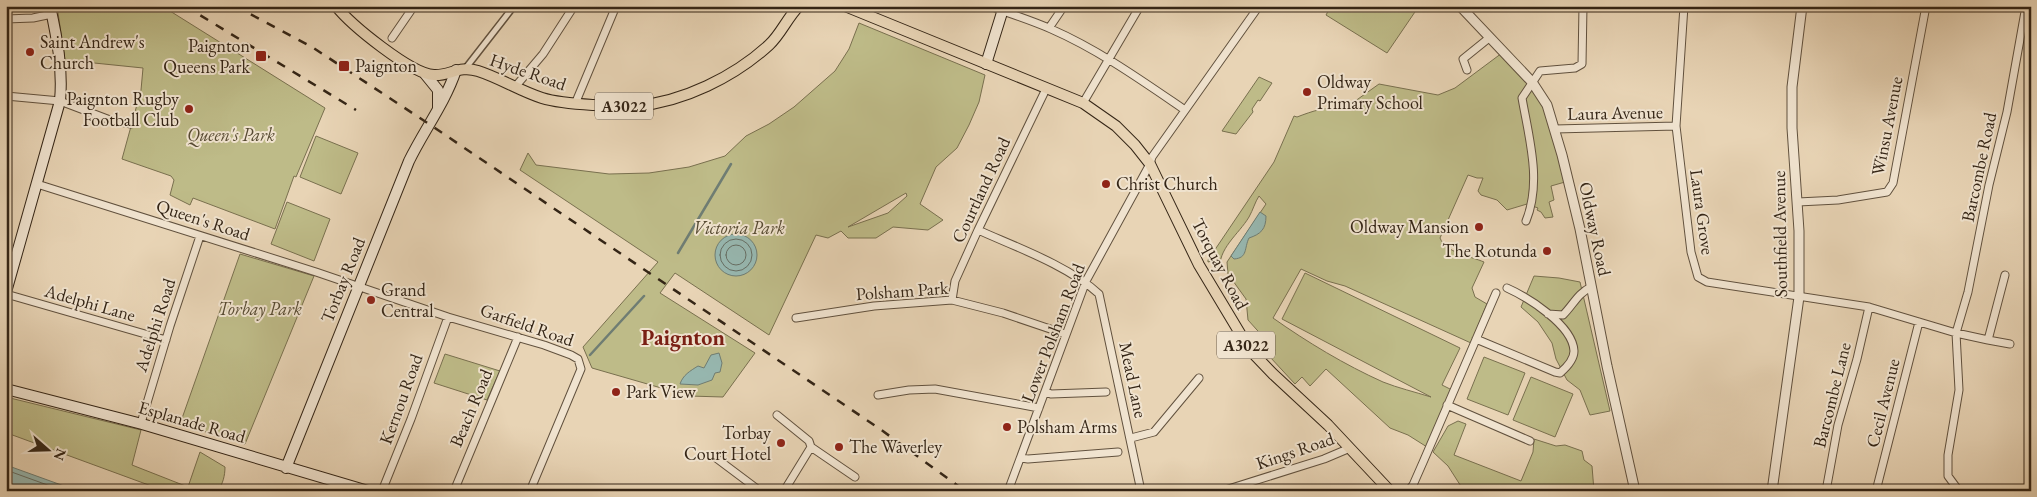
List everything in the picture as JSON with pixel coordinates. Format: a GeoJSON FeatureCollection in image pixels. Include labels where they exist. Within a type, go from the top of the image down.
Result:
{"type":"FeatureCollection","features":[{"type":"Feature","properties":{"kind":"main road"},"geometry":{"type":"LineString","coordinates":[[336,6],[384,48],[425,74],[438,90],[438,109]]}},
{"type":"Feature","properties":{"kind":"main road","name":"Torquay Road"},"geometry":{"type":"LineString","coordinates":[[846,6],[986,64],[1044,92],[1083,103],[1116,126],[1150,164],[1199,265],[1250,350],[1350,448],[1390,491]]}},
{"type":"Feature","properties":{"kind":"main road","name":"Hyde Road"},"geometry":{"type":"LineString","coordinates":[[425,74],[436,76],[460,69],[478,71],[543,98],[575,104],[636,106],[671,99],[705,86],[750,60],[778,36],[797,7]]}},
{"type":"Feature","properties":{"kind":"main road"},"geometry":{"type":"LineString","coordinates":[[986,64],[1003,9]]}},
{"type":"Feature","properties":{"kind":"main road"},"geometry":{"type":"LineString","coordinates":[[6,293],[60,102],[62,84],[59,52],[51,10]]}},
{"type":"Feature","properties":{"kind":"main road","name":"Torbay Road"},"geometry":{"type":"LineString","coordinates":[[286,468],[412,155],[446,98],[460,69]]}},
{"type":"Feature","properties":{"kind":"main road","name":"Esplanade Road"},"geometry":{"type":"LineString","coordinates":[[6,390],[141,423],[368,491]]}},
{"type":"Feature","properties":{"kind":"street"},"geometry":{"type":"LineString","coordinates":[[392,38],[414,6]]}},
{"type":"Feature","properties":{"kind":"street"},"geometry":{"type":"LineString","coordinates":[[460,69],[514,6]]}},
{"type":"Feature","properties":{"kind":"street"},"geometry":{"type":"LineString","coordinates":[[514,87],[543,54],[574,6]]}},
{"type":"Feature","properties":{"kind":"street"},"geometry":{"type":"LineString","coordinates":[[575,104],[616,6]]}},
{"type":"Feature","properties":{"kind":"street"},"geometry":{"type":"LineString","coordinates":[[990,6],[1003,9],[1049,28],[1114,62],[1185,110]]}},
{"type":"Feature","properties":{"kind":"street"},"geometry":{"type":"LineString","coordinates":[[1049,28],[1064,6]]}},
{"type":"Feature","properties":{"kind":"street"},"geometry":{"type":"LineString","coordinates":[[1083,103],[1140,6]]}},
{"type":"Feature","properties":{"kind":"street","name":"Lower Polsham Road"},"geometry":{"type":"LineString","coordinates":[[1008,491],[1086,281],[1150,164],[1152,157],[1259,6]]}},
{"type":"Feature","properties":{"kind":"street","name":"Oldway Road"},"geometry":{"type":"LineString","coordinates":[[1460,6],[1532,82],[1547,105],[1580,229],[1635,491]]}},
{"type":"Feature","properties":{"kind":"street"},"geometry":{"type":"LineString","coordinates":[[1526,221],[1531,210],[1535,176],[1522,98],[1540,71],[1575,68],[1582,64],[1583,6]]}},
{"type":"Feature","properties":{"kind":"street","name":"Laura Grove"},"geometry":{"type":"LineString","coordinates":[[1684,6],[1676,126],[1692,252],[1698,277],[1707,282],[1869,307],[1956,333],[2010,344]]}},
{"type":"Feature","properties":{"kind":"street","name":"Southfield Avenue"},"geometry":{"type":"LineString","coordinates":[[1772,491],[1799,297],[1798,202],[1792,128],[1792,87],[1802,6]]}},
{"type":"Feature","properties":{"kind":"street","name":"Winsu Avenue"},"geometry":{"type":"LineString","coordinates":[[1798,202],[1838,200],[1887,192],[1893,183],[1926,6]]}},
{"type":"Feature","properties":{"kind":"street","name":"Barcombe Road"},"geometry":{"type":"LineString","coordinates":[[1959,491],[1948,476],[1948,455],[1959,390],[1956,333],[1968,292],[1989,185],[2007,112],[2026,6]]}},
{"type":"Feature","properties":{"kind":"street"},"geometry":{"type":"LineString","coordinates":[[6,19],[33,18],[51,10]]}},
{"type":"Feature","properties":{"kind":"street"},"geometry":{"type":"LineString","coordinates":[[1467,70],[1463,58],[1489,38]]}},
{"type":"Feature","properties":{"kind":"street","name":"Courtland Road"},"geometry":{"type":"LineString","coordinates":[[952,300],[955,281],[1044,92]]}},
{"type":"Feature","properties":{"kind":"street"},"geometry":{"type":"LineString","coordinates":[[6,96],[60,102],[110,120],[131,124]]}},
{"type":"Feature","properties":{"kind":"street","name":"Laura Avenue"},"geometry":{"type":"LineString","coordinates":[[1555,130],[1676,126]]}},
{"type":"Feature","properties":{"kind":"street","name":"Queen's Road"},"geometry":{"type":"LineString","coordinates":[[37,184],[358,286]]}},
{"type":"Feature","properties":{"kind":"street"},"geometry":{"type":"LineString","coordinates":[[978,230],[1086,281]]}},
{"type":"Feature","properties":{"kind":"street","name":"Adelphi Road"},"geometry":{"type":"LineString","coordinates":[[141,423],[200,236]]}},
{"type":"Feature","properties":{"kind":"street"},"geometry":{"type":"LineString","coordinates":[[1988,340],[2004,275]]}},
{"type":"Feature","properties":{"kind":"street","name":"Mead Lane"},"geometry":{"type":"LineString","coordinates":[[1086,281],[1099,294],[1106,320],[1121,403],[1131,438],[1141,491]]}},
{"type":"Feature","properties":{"kind":"street","name":"Garfield Road"},"geometry":{"type":"LineString","coordinates":[[358,286],[448,317],[570,354],[578,359],[581,369],[530,491]]}},
{"type":"Feature","properties":{"kind":"street"},"geometry":{"type":"LineString","coordinates":[[1548,314],[1563,315],[1580,293],[1591,287]]}},
{"type":"Feature","properties":{"kind":"street"},"geometry":{"type":"LineString","coordinates":[[1476,339],[1560,373],[1570,365],[1574,351],[1569,336],[1548,314],[1520,294],[1506,288]]}},
{"type":"Feature","properties":{"kind":"street","name":"Adelphi Lane"},"geometry":{"type":"LineString","coordinates":[[6,293],[166,340]]}},
{"type":"Feature","properties":{"kind":"street"},"geometry":{"type":"LineString","coordinates":[[1408,491],[1414,485],[1496,293]]}},
{"type":"Feature","properties":{"kind":"street","name":"Polsham Park"},"geometry":{"type":"LineString","coordinates":[[796,318],[874,306],[952,300],[1003,313],[1066,334]]}},
{"type":"Feature","properties":{"kind":"street","name":"Barcombe Lane"},"geometry":{"type":"LineString","coordinates":[[1826,491],[1838,425],[1857,359],[1869,307]]}},
{"type":"Feature","properties":{"kind":"street","name":"Kernou Road"},"geometry":{"type":"LineString","coordinates":[[382,491],[411,419],[448,317]]}},
{"type":"Feature","properties":{"kind":"street","name":"Cecil Avenue"},"geometry":{"type":"LineString","coordinates":[[1876,491],[1919,322]]}},
{"type":"Feature","properties":{"kind":"street","name":"Beach Road"},"geometry":{"type":"LineString","coordinates":[[454,491],[518,337]]}},
{"type":"Feature","properties":{"kind":"street"},"geometry":{"type":"LineString","coordinates":[[1131,438],[1154,432],[1199,378]]}},
{"type":"Feature","properties":{"kind":"street"},"geometry":{"type":"LineString","coordinates":[[878,395],[908,390],[934,389],[1040,408]]}},
{"type":"Feature","properties":{"kind":"street"},"geometry":{"type":"LineString","coordinates":[[1046,392],[1052,394],[1106,392]]}},
{"type":"Feature","properties":{"kind":"street"},"geometry":{"type":"LineString","coordinates":[[1447,405],[1530,441]]}},
{"type":"Feature","properties":{"kind":"street"},"geometry":{"type":"LineString","coordinates":[[777,415],[809,441],[811,447],[854,477]]}},
{"type":"Feature","properties":{"kind":"street"},"geometry":{"type":"LineString","coordinates":[[785,490],[811,447]]}},
{"type":"Feature","properties":{"kind":"street","name":"Kings Road"},"geometry":{"type":"LineString","coordinates":[[1222,491],[1324,459],[1350,448]]}},
{"type":"Feature","properties":{"kind":"street"},"geometry":{"type":"LineString","coordinates":[[1021,458],[1118,452]]}},
{"type":"Feature","properties":{"kind":"street"},"geometry":{"type":"LineString","coordinates":[[716,458],[760,491]]}},
{"type":"Feature","properties":{"kind":"green space","name":"Queen's Park"},"geometry":{"type":"Polygon","coordinates":[[[57,6],[162,6],[325,108],[296,177],[294,176],[275,229],[193,198],[190,205],[170,195],[174,180],[171,176],[122,159],[141,90],[143,68],[65,60],[57,6]]]}},
{"type":"Feature","properties":{"kind":"green space"},"geometry":{"type":"Polygon","coordinates":[[[1331,6],[1419,6],[1387,53],[1326,15],[1331,6]]]}},
{"type":"Feature","properties":{"kind":"green space","name":"Victoria Park"},"geometry":{"type":"Polygon","coordinates":[[[859,23],[985,75],[979,102],[969,125],[957,148],[936,167],[920,204],[943,220],[928,230],[893,227],[876,238],[848,238],[841,231],[828,238],[816,235],[769,335],[675,273],[660,293],[755,353],[723,397],[689,396],[592,368],[583,347],[658,262],[520,170],[528,153],[536,165],[609,174],[649,173],[689,167],[725,156],[746,136],[769,124],[794,107],[835,71],[849,49],[859,23]],[[906,193],[848,227],[888,213],[907,196],[906,193]]]}},
{"type":"Feature","properties":{"kind":"green space"},"geometry":{"type":"Polygon","coordinates":[[[1502,53],[1546,105],[1565,182],[1551,186],[1554,200],[1549,202],[1553,217],[1545,218],[1537,210],[1538,208],[1527,204],[1507,210],[1497,200],[1481,195],[1478,191],[1483,178],[1468,175],[1440,238],[1453,251],[1484,262],[1472,288],[1475,297],[1487,304],[1471,343],[1345,286],[1327,281],[1301,269],[1273,318],[1326,353],[1369,375],[1389,384],[1431,397],[1282,319],[1305,273],[1460,348],[1442,385],[1452,390],[1427,447],[1408,435],[1390,428],[1326,369],[1310,386],[1302,377],[1295,384],[1270,357],[1275,350],[1248,320],[1246,299],[1228,274],[1227,262],[1266,204],[1259,196],[1249,217],[1225,249],[1220,263],[1220,271],[1212,261],[1208,262],[1208,260],[1274,162],[1294,116],[1297,117],[1325,109],[1344,109],[1379,84],[1438,95],[1455,88],[1502,53]]]}},
{"type":"Feature","properties":{"kind":"green space"},"geometry":{"type":"Polygon","coordinates":[[[1259,77],[1272,83],[1252,109],[1253,112],[1236,134],[1222,131],[1259,77]]]}},
{"type":"Feature","properties":{"kind":"green space"},"geometry":{"type":"Polygon","coordinates":[[[316,136],[358,153],[341,194],[300,177],[316,136]]]}},
{"type":"Feature","properties":{"kind":"green space"},"geometry":{"type":"Polygon","coordinates":[[[287,202],[330,219],[314,261],[271,244],[287,202]]]}},
{"type":"Feature","properties":{"kind":"green space","name":"Torbay Park"},"geometry":{"type":"Polygon","coordinates":[[[240,254],[314,276],[245,444],[180,424],[240,254]]]}},
{"type":"Feature","properties":{"kind":"green space"},"geometry":{"type":"Polygon","coordinates":[[[1534,276],[1580,282],[1610,411],[1590,415],[1580,390],[1567,380],[1556,359],[1552,343],[1538,322],[1521,307],[1534,276]]]}},
{"type":"Feature","properties":{"kind":"green space"},"geometry":{"type":"Polygon","coordinates":[[[445,354],[500,371],[487,400],[434,383],[445,354]]]}},
{"type":"Feature","properties":{"kind":"green space"},"geometry":{"type":"Polygon","coordinates":[[[1484,357],[1525,373],[1508,415],[1467,399],[1484,357]]]}},
{"type":"Feature","properties":{"kind":"green space"},"geometry":{"type":"Polygon","coordinates":[[[1531,377],[1573,394],[1555,437],[1513,420],[1531,377]]]}},
{"type":"Feature","properties":{"kind":"green space"},"geometry":{"type":"Polygon","coordinates":[[[6,397],[141,430],[132,465],[188,487],[200,452],[225,467],[222,483],[217,491],[165,491],[7,433],[6,397]]]}},
{"type":"Feature","properties":{"kind":"green space"},"geometry":{"type":"Polygon","coordinates":[[[1458,421],[1466,424],[1454,455],[1521,481],[1533,452],[1534,439],[1556,446],[1565,445],[1582,451],[1584,460],[1592,466],[1594,491],[1464,491],[1448,466],[1433,452],[1448,426],[1458,421]]]}},
{"type":"Feature","properties":{"kind":"water"},"geometry":{"type":"Polygon","coordinates":[[[1260,212],[1266,216],[1264,228],[1257,235],[1249,238],[1244,255],[1234,259],[1231,256],[1260,212]]]}},
{"type":"Feature","properties":{"kind":"water"},"geometry":{"type":"Polygon","coordinates":[[[740,234],[748,237],[754,243],[757,255],[754,267],[748,273],[732,276],[724,273],[718,267],[715,251],[718,243],[724,237],[740,234]]]}},
{"type":"Feature","properties":{"kind":"water"},"geometry":{"type":"Polygon","coordinates":[[[719,353],[722,363],[720,372],[715,373],[712,380],[698,385],[680,384],[683,378],[698,366],[704,368],[711,355],[719,353]]]}},
{"type":"Feature","properties":{"kind":"water"},"geometry":{"type":"Polygon","coordinates":[[[6,465],[78,491],[6,491],[6,465]]]}},
{"type":"Feature","properties":{"kind":"waterway"},"geometry":{"type":"LineString","coordinates":[[678,253],[731,164]]}},
{"type":"Feature","properties":{"kind":"waterway"},"geometry":{"type":"LineString","coordinates":[[590,355],[644,296]]}},
{"type":"Feature","properties":{"kind":"railway"},"geometry":{"type":"LineString","coordinates":[[185,6],[356,110]]}},
{"type":"Feature","properties":{"kind":"railway"},"geometry":{"type":"LineString","coordinates":[[235,6],[312,47],[429,124],[880,429],[965,491]]}},
{"type":"Feature","properties":{"kind":"place","name":"Saint Andrew's Church"},"geometry":{"type":"Point","coordinates":[30,52]}},
{"type":"Feature","properties":{"kind":"place","name":"Paignton Queens Park"},"geometry":{"type":"Point","coordinates":[261,56]}},
{"type":"Feature","properties":{"kind":"place","name":"Paignton"},"geometry":{"type":"Point","coordinates":[344,66]}},
{"type":"Feature","properties":{"kind":"place","name":"Oldway Primary School"},"geometry":{"type":"Point","coordinates":[1307,92]}},
{"type":"Feature","properties":{"kind":"place","name":"Paignton Rugby Football Club"},"geometry":{"type":"Point","coordinates":[189,109]}},
{"type":"Feature","properties":{"kind":"place","name":"Christ Church"},"geometry":{"type":"Point","coordinates":[1106,184]}},
{"type":"Feature","properties":{"kind":"place","name":"Oldway Mansion"},"geometry":{"type":"Point","coordinates":[1479,227]}},
{"type":"Feature","properties":{"kind":"place","name":"The Rotunda"},"geometry":{"type":"Point","coordinates":[1547,251]}},
{"type":"Feature","properties":{"kind":"place","name":"Grand Central"},"geometry":{"type":"Point","coordinates":[371,300]}},
{"type":"Feature","properties":{"kind":"place","name":"Park View"},"geometry":{"type":"Point","coordinates":[616,392]}},
{"type":"Feature","properties":{"kind":"place","name":"Polsham Arms"},"geometry":{"type":"Point","coordinates":[1007,427]}},
{"type":"Feature","properties":{"kind":"place","name":"Torbay Court Hotel"},"geometry":{"type":"Point","coordinates":[781,443]}},
{"type":"Feature","properties":{"kind":"place","name":"The Waverley"},"geometry":{"type":"Point","coordinates":[839,447]}},
{"type":"Feature","properties":{"kind":"district","name":"Paignton"},"geometry":{"type":"Point","coordinates":[683,337]}}]}
